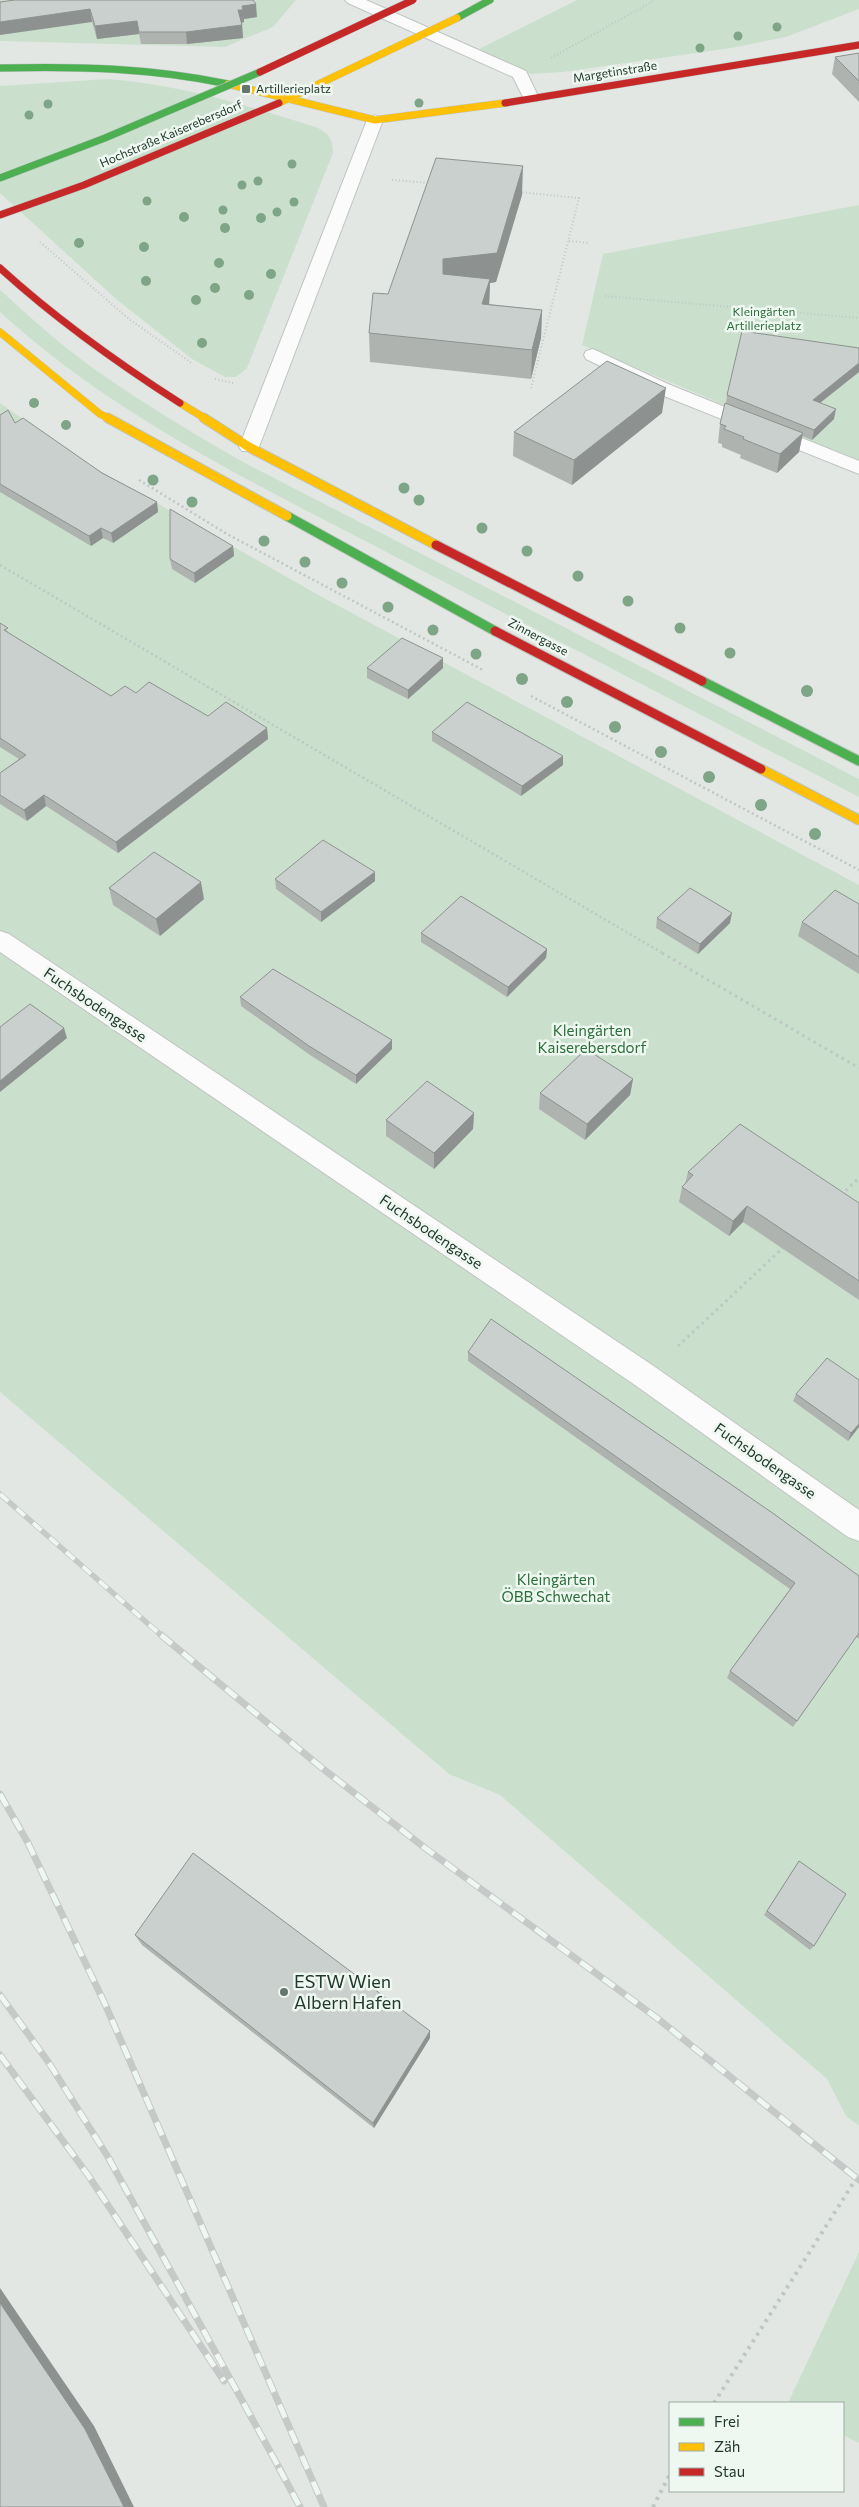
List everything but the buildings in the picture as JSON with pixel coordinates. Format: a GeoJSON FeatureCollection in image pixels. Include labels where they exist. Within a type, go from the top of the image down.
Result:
{"type":"FeatureCollection","features":[{"type":"Feature","properties":{"kind":"main road","name":"Hochstraße Kaiserebersdorf"},"geometry":{"type":"LineString","coordinates":[[0,178],[50,160],[250,78],[413,0]]}},
{"type":"Feature","properties":{"kind":"main road","name":"Hochstraße Kaiserebersdorf"},"geometry":{"type":"LineString","coordinates":[[0,215],[84,185],[291,98],[457,18],[490,0]]}},
{"type":"Feature","properties":{"kind":"main road","name":"Margetinstraße"},"geometry":{"type":"LineString","coordinates":[[375,120],[457,111],[859,45]]}},
{"type":"Feature","properties":{"kind":"main road"},"geometry":{"type":"LineString","coordinates":[[0,68],[96,66],[186,74],[375,120]]}},
{"type":"Feature","properties":{"kind":"main road"},"geometry":{"type":"LineString","coordinates":[[0,268],[26,293],[120,365],[249,447],[457,556],[859,761]]}},
{"type":"Feature","properties":{"kind":"main road","name":"Zinnergasse"},"geometry":{"type":"LineString","coordinates":[[0,332],[100,414],[529,649],[859,820]]}},
{"type":"Feature","properties":{"kind":"street"},"geometry":{"type":"LineString","coordinates":[[353,0],[520,74],[531,98]]}},
{"type":"Feature","properties":{"kind":"street"},"geometry":{"type":"LineString","coordinates":[[249,447],[375,120]]}},
{"type":"Feature","properties":{"kind":"street"},"geometry":{"type":"LineString","coordinates":[[593,355],[661,388],[859,468]]}},
{"type":"Feature","properties":{"kind":"street","name":"Fuchsbodengasse"},"geometry":{"type":"LineString","coordinates":[[0,940],[645,1376],[859,1527]]}},
{"type":"Feature","properties":{"kind":"path"},"geometry":{"type":"LineString","coordinates":[[520,74],[655,0]]}},
{"type":"Feature","properties":{"kind":"path"},"geometry":{"type":"LineString","coordinates":[[354,176],[432,183]]}},
{"type":"Feature","properties":{"kind":"path"},"geometry":{"type":"LineString","coordinates":[[511,191],[579,198],[531,388]]}},
{"type":"Feature","properties":{"kind":"path"},"geometry":{"type":"LineString","coordinates":[[36,238],[129,319],[196,367]]}},
{"type":"Feature","properties":{"kind":"path"},"geometry":{"type":"LineString","coordinates":[[569,241],[590,242]]}},
{"type":"Feature","properties":{"kind":"path"},"geometry":{"type":"LineString","coordinates":[[605,296],[859,318]]}},
{"type":"Feature","properties":{"kind":"path"},"geometry":{"type":"LineString","coordinates":[[212,377],[232,384],[238,380]]}},
{"type":"Feature","properties":{"kind":"path"},"geometry":{"type":"LineString","coordinates":[[0,565],[859,1068]]}},
{"type":"Feature","properties":{"kind":"path"},"geometry":{"type":"LineString","coordinates":[[838,1198],[859,1178]]}},
{"type":"Feature","properties":{"kind":"path"},"geometry":{"type":"LineString","coordinates":[[645,1376],[788,1244]]}},
{"type":"Feature","properties":{"kind":"path"},"geometry":{"type":"LineString","coordinates":[[715,2402],[859,2174]]}},
{"type":"Feature","properties":{"kind":"path"},"geometry":{"type":"LineString","coordinates":[[653,2507],[669,2476]]}},
{"type":"Feature","properties":{"kind":"green space"},"geometry":{"type":"Polygon","coordinates":[[[0,0],[296,0],[273,27],[225,47],[0,41],[0,0]]]}},
{"type":"Feature","properties":{"kind":"green space"},"geometry":{"type":"Polygon","coordinates":[[[577,0],[859,0],[859,9],[786,37],[731,48],[563,72],[531,74],[479,49],[577,0]]]}},
{"type":"Feature","properties":{"kind":"green space"},"geometry":{"type":"Polygon","coordinates":[[[108,79],[161,86],[239,104],[316,127],[327,134],[331,140],[333,153],[247,368],[236,377],[225,377],[192,359],[116,299],[0,193],[0,86],[108,79]]]}},
{"type":"Feature","properties":{"kind":"green space","name":"Kleingärten Artillerieplatz"},"geometry":{"type":"Polygon","coordinates":[[[859,205],[859,462],[582,345],[603,254],[859,205]]]}},
{"type":"Feature","properties":{"kind":"green space"},"geometry":{"type":"Polygon","coordinates":[[[0,290],[87,363],[206,441],[243,462],[859,779],[859,797],[292,503],[190,447],[91,385],[45,350],[0,312],[0,290]]]}},
{"type":"Feature","properties":{"kind":"green space"},"geometry":{"type":"Polygon","coordinates":[[[0,403],[81,460],[322,597],[859,885],[859,2126],[846,2116],[827,2079],[500,1795],[449,1774],[0,1392],[0,403]]]}},
{"type":"Feature","properties":{"kind":"green space"},"geometry":{"type":"Polygon","coordinates":[[[859,2252],[859,2443],[844,2436],[844,2402],[788,2402],[859,2252]]]}},
{"type":"Feature","properties":{"kind":"railway"},"geometry":{"type":"LineString","coordinates":[[0,1494],[162,1636]]}},
{"type":"Feature","properties":{"kind":"railway"},"geometry":{"type":"LineString","coordinates":[[161,1635],[322,1768],[425,1848],[657,2018],[859,2180]]}},
{"type":"Feature","properties":{"kind":"railway"},"geometry":{"type":"LineString","coordinates":[[0,1794],[28,1843],[105,2004],[324,2507]]}},
{"type":"Feature","properties":{"kind":"railway"},"geometry":{"type":"LineString","coordinates":[[0,1995],[49,2063],[108,2157],[282,2473]]}},
{"type":"Feature","properties":{"kind":"railway"},"geometry":{"type":"LineString","coordinates":[[0,2055],[88,2175],[224,2381]]}},
{"type":"Feature","properties":{"kind":"railway"},"geometry":{"type":"LineString","coordinates":[[279,2468],[300,2507]]}},
{"type":"Feature","properties":{"kind":"traffic: fast"},"geometry":{"type":"LineString","coordinates":[[457,18],[490,0]]}},
{"type":"Feature","properties":{"kind":"traffic: fast"},"geometry":{"type":"LineString","coordinates":[[0,68],[115,68],[171,73],[228,84]]}},
{"type":"Feature","properties":{"kind":"traffic: fast"},"geometry":{"type":"LineString","coordinates":[[0,178],[105,138],[260,72]]}},
{"type":"Feature","properties":{"kind":"traffic: fast"},"geometry":{"type":"LineString","coordinates":[[287,516],[495,631]]}},
{"type":"Feature","properties":{"kind":"traffic: fast"},"geometry":{"type":"LineString","coordinates":[[702,681],[859,761]]}},
{"type":"Feature","properties":{"kind":"traffic: slow"},"geometry":{"type":"LineString","coordinates":[[279,103],[457,18]]}},
{"type":"Feature","properties":{"kind":"traffic: slow"},"geometry":{"type":"LineString","coordinates":[[228,84],[375,120],[505,103]]}},
{"type":"Feature","properties":{"kind":"traffic: slow"},"geometry":{"type":"LineString","coordinates":[[0,332],[100,414],[287,516]]}},
{"type":"Feature","properties":{"kind":"traffic: slow"},"geometry":{"type":"LineString","coordinates":[[180,403],[249,447],[436,545]]}},
{"type":"Feature","properties":{"kind":"traffic: slow"},"geometry":{"type":"LineString","coordinates":[[761,769],[859,820]]}},
{"type":"Feature","properties":{"kind":"traffic: jam"},"geometry":{"type":"LineString","coordinates":[[260,72],[413,0]]}},
{"type":"Feature","properties":{"kind":"traffic: jam"},"geometry":{"type":"LineString","coordinates":[[505,103],[859,45]]}},
{"type":"Feature","properties":{"kind":"traffic: jam"},"geometry":{"type":"LineString","coordinates":[[0,215],[84,185],[279,103]]}},
{"type":"Feature","properties":{"kind":"traffic: jam"},"geometry":{"type":"LineString","coordinates":[[0,268],[64,323],[180,403]]}},
{"type":"Feature","properties":{"kind":"traffic: jam"},"geometry":{"type":"LineString","coordinates":[[436,545],[702,681]]}},
{"type":"Feature","properties":{"kind":"traffic: jam"},"geometry":{"type":"LineString","coordinates":[[495,631],[761,769]]}},
{"type":"Feature","properties":{"kind":"place","name":"Artillerieplatz"},"geometry":{"type":"Point","coordinates":[246,89]}},
{"type":"Feature","properties":{"kind":"place","name":"ESTW Wien Albern Hafen"},"geometry":{"type":"Point","coordinates":[284,1992]}},
{"type":"Feature","properties":{"kind":"park label","name":"Kleingärten Kaiserebersdorf"},"geometry":{"type":"Point","coordinates":[592,1040]}},
{"type":"Feature","properties":{"kind":"park label","name":"Kleingärten ÖBB Schwechat"},"geometry":{"type":"Point","coordinates":[556,1588]}}]}
